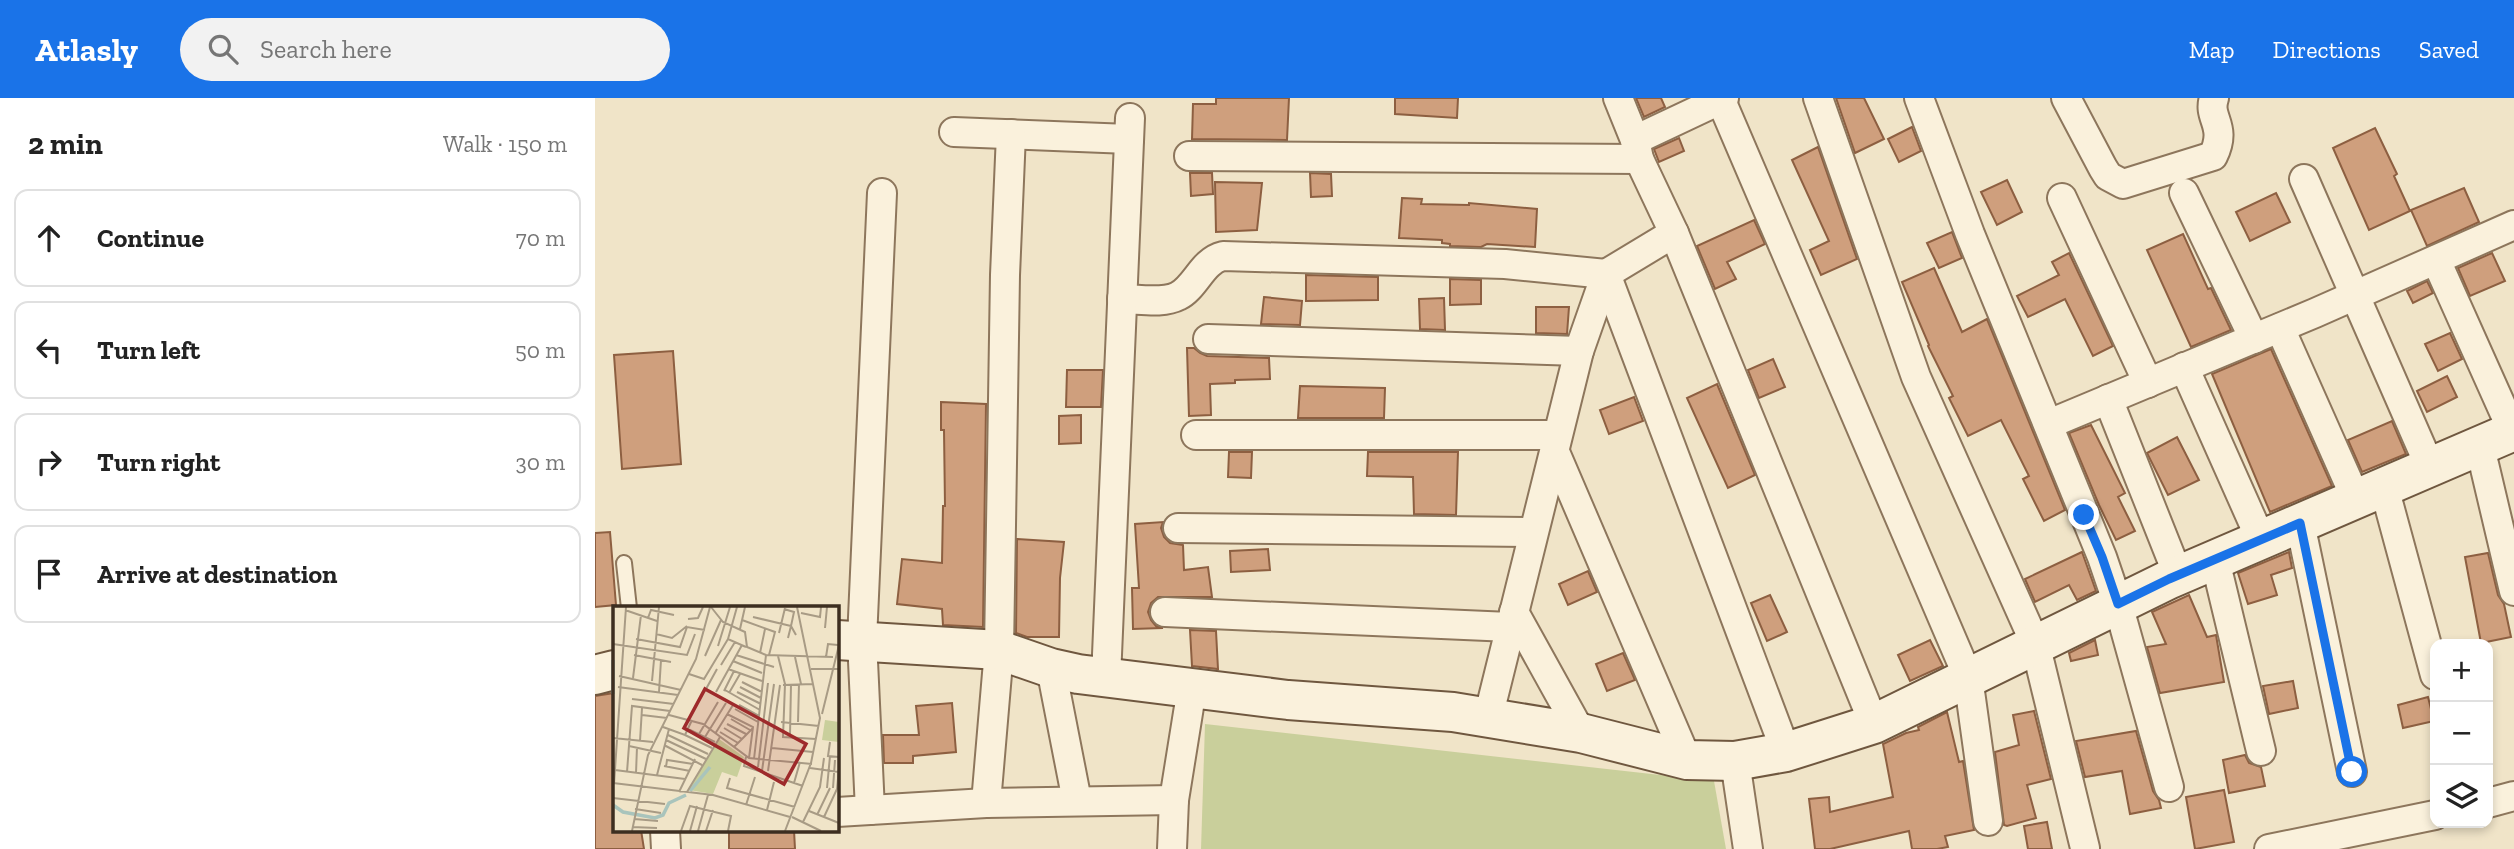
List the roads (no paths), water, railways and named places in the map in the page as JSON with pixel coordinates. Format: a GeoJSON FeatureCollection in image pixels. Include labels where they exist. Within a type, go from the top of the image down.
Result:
{"type":"FeatureCollection","features":[{"type":"Feature","properties":{"kind":"street"},"geometry":{"type":"LineString","coordinates":[[1618,98],[1874,723]]}},
{"type":"Feature","properties":{"kind":"street"},"geometry":{"type":"LineString","coordinates":[[1818,98],[1916,377],[2035,643],[2085,848]]}},
{"type":"Feature","properties":{"kind":"street"},"geometry":{"type":"LineString","coordinates":[[1919,98],[1965,222],[2102,557],[2118,604],[2169,786]]}},
{"type":"Feature","properties":{"kind":"street"},"geometry":{"type":"LineString","coordinates":[[2066,98],[2108,176],[2123,184],[2213,156],[2219,144],[2220,131],[2212,108],[2213,99]]}},
{"type":"Feature","properties":{"kind":"street"},"geometry":{"type":"LineString","coordinates":[[1189,156],[1637,149],[1722,99],[1968,677],[1988,821]]}},
{"type":"Feature","properties":{"kind":"street"},"geometry":{"type":"LineString","coordinates":[[954,132],[1011,134],[1129,128],[1106,677]]}},
{"type":"Feature","properties":{"kind":"street"},"geometry":{"type":"LineString","coordinates":[[986,803],[999,650],[1005,275],[1011,134]]}},
{"type":"Feature","properties":{"kind":"street"},"geometry":{"type":"LineString","coordinates":[[2304,179],[2430,467]]}},
{"type":"Feature","properties":{"kind":"street"},"geometry":{"type":"LineString","coordinates":[[870,810],[849,640],[882,193]]}},
{"type":"Feature","properties":{"kind":"street"},"geometry":{"type":"LineString","coordinates":[[2184,193],[2254,339]]}},
{"type":"Feature","properties":{"kind":"street"},"geometry":{"type":"LineString","coordinates":[[2062,198],[2148,383]]}},
{"type":"Feature","properties":{"kind":"street"},"geometry":{"type":"LineString","coordinates":[[2049,424],[2280,328],[2514,225]]}},
{"type":"Feature","properties":{"kind":"street"},"geometry":{"type":"LineString","coordinates":[[1122,299],[1176,297],[1188,289],[1211,261],[1223,256],[1505,264],[1606,274],[1674,233]]}},
{"type":"Feature","properties":{"kind":"street"},"geometry":{"type":"LineString","coordinates":[[2436,260],[2502,437],[2514,591]]}},
{"type":"Feature","properties":{"kind":"street"},"geometry":{"type":"LineString","coordinates":[[1488,718],[1579,351],[1606,274]]}},
{"type":"Feature","properties":{"kind":"street"},"geometry":{"type":"LineString","coordinates":[[1606,274],[1786,752]]}},
{"type":"Feature","properties":{"kind":"street"},"geometry":{"type":"LineString","coordinates":[[2280,328],[2370,493],[2430,661]]}},
{"type":"Feature","properties":{"kind":"street"},"geometry":{"type":"LineString","coordinates":[[1208,339],[1579,351]]}},
{"type":"Feature","properties":{"kind":"street"},"geometry":{"type":"LineString","coordinates":[[2185,368],[2261,540]]}},
{"type":"Feature","properties":{"kind":"street"},"geometry":{"type":"LineString","coordinates":[[2108,399],[2178,575]]}},
{"type":"Feature","properties":{"kind":"street"},"geometry":{"type":"LineString","coordinates":[[1196,435],[1556,443]]}},
{"type":"Feature","properties":{"kind":"street"},"geometry":{"type":"LineString","coordinates":[[849,640],[999,650],[1051,668],[1106,677],[1289,699],[1453,712],[1581,733],[1687,760],[1735,761],[1786,752],[1874,723],[2178,575],[2502,437]]}},
{"type":"Feature","properties":{"kind":"street"},"geometry":{"type":"LineString","coordinates":[[1556,443],[1687,760]]}},
{"type":"Feature","properties":{"kind":"street"},"geometry":{"type":"LineString","coordinates":[[2300,523],[2352,772]]}},
{"type":"Feature","properties":{"kind":"street"},"geometry":{"type":"LineString","coordinates":[[1178,528],[1533,532]]}},
{"type":"Feature","properties":{"kind":"street"},"geometry":{"type":"LineString","coordinates":[[2215,560],[2261,751]]}},
{"type":"Feature","properties":{"kind":"street"},"geometry":{"type":"LineString","coordinates":[[1165,612],[1512,619]]}},
{"type":"Feature","properties":{"kind":"street"},"geometry":{"type":"LineString","coordinates":[[1512,619],[1581,733]]}},
{"type":"Feature","properties":{"kind":"street"},"geometry":{"type":"LineString","coordinates":[[1051,668],[1077,800]]}},
{"type":"Feature","properties":{"kind":"street"},"geometry":{"type":"LineString","coordinates":[[595,675],[613,670]]}},
{"type":"Feature","properties":{"kind":"street"},"geometry":{"type":"LineString","coordinates":[[1172,849],[1174,800],[1192,688]]}},
{"type":"Feature","properties":{"kind":"street"},"geometry":{"type":"LineString","coordinates":[[1735,761],[1748,849]]}},
{"type":"Feature","properties":{"kind":"street"},"geometry":{"type":"LineString","coordinates":[[2493,802],[2514,796]]}},
{"type":"Feature","properties":{"kind":"street"},"geometry":{"type":"LineString","coordinates":[[838,812],[986,803],[1174,800]]}},
{"type":"Feature","properties":{"kind":"street"},"geometry":{"type":"LineString","coordinates":[[2269,849],[2430,816]]}},
{"type":"Feature","properties":{"kind":"lane"},"geometry":{"type":"LineString","coordinates":[[624,563],[629,606]]}}]}
